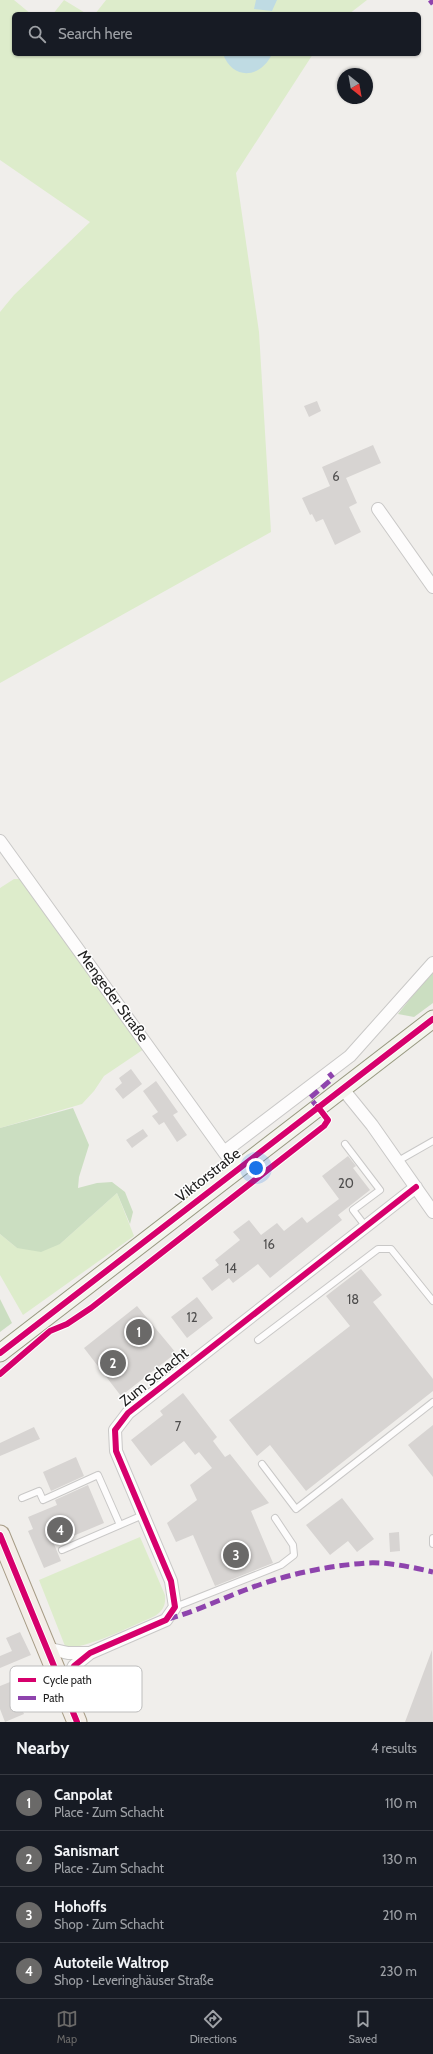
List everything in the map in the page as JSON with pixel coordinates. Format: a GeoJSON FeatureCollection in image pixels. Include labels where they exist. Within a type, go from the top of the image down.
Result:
{"type":"FeatureCollection","features":[{"type":"Feature","properties":{"kind":"main road","name":"Viktorstraße"},"geometry":{"type":"LineString","coordinates":[[0,1353],[433,1019]]}},
{"type":"Feature","properties":{"kind":"main road"},"geometry":{"type":"LineString","coordinates":[[0,1536],[54,1666]]}},
{"type":"Feature","properties":{"kind":"main road"},"geometry":{"type":"LineString","coordinates":[[73,1712],[77,1722]]}},
{"type":"Feature","properties":{"kind":"street"},"geometry":{"type":"LineString","coordinates":[[378,509],[433,587]]}},
{"type":"Feature","properties":{"kind":"street","name":"Mengeder Straße"},"geometry":{"type":"LineString","coordinates":[[0,841],[237,1169]]}},
{"type":"Feature","properties":{"kind":"street"},"geometry":{"type":"LineString","coordinates":[[224,1152],[350,1056],[433,963]]}},
{"type":"Feature","properties":{"kind":"street"},"geometry":{"type":"LineString","coordinates":[[342,1088],[372,1125],[433,1212]]}},
{"type":"Feature","properties":{"kind":"street","name":"Zum Schacht"},"geometry":{"type":"LineString","coordinates":[[175,1607],[171,1582],[116,1451],[115,1430],[134,1408],[416,1187]]}},
{"type":"Feature","properties":{"kind":"street"},"geometry":{"type":"LineString","coordinates":[[74,1666],[90,1653],[166,1620],[175,1607]]}},
{"type":"Feature","properties":{"kind":"street"},"geometry":{"type":"LineString","coordinates":[[46,1648],[68,1653],[90,1653]]}},
{"type":"Feature","properties":{"kind":"lane"},"geometry":{"type":"LineString","coordinates":[[398,1161],[433,1141]]}},
{"type":"Feature","properties":{"kind":"lane"},"geometry":{"type":"LineString","coordinates":[[345,1144],[380,1190],[353,1210],[366,1227]]}},
{"type":"Feature","properties":{"kind":"lane"},"geometry":{"type":"LineString","coordinates":[[258,1340],[378,1249],[391,1249],[433,1301]]}},
{"type":"Feature","properties":{"kind":"lane"},"geometry":{"type":"LineString","coordinates":[[262,1464],[296,1509],[433,1402]]}},
{"type":"Feature","properties":{"kind":"lane"},"geometry":{"type":"LineString","coordinates":[[22,1498],[39,1491],[43,1500],[98,1475],[120,1525]]}},
{"type":"Feature","properties":{"kind":"lane"},"geometry":{"type":"LineString","coordinates":[[62,1550],[143,1515]]}},
{"type":"Feature","properties":{"kind":"lane"},"geometry":{"type":"LineString","coordinates":[[175,1607],[281,1565],[294,1556],[293,1545],[275,1518]]}},
{"type":"Feature","properties":{"kind":"lane"},"geometry":{"type":"LineString","coordinates":[[432,1544],[433,1538]]}},
{"type":"Feature","properties":{"kind":"green space"},"geometry":{"type":"Polygon","coordinates":[[[0,0],[14,0],[29,12],[12,12],[12,56],[312,56],[236,173],[259,332],[271,532],[0,683],[0,312],[14,295],[90,222],[0,160],[0,0]]]}},
{"type":"Feature","properties":{"kind":"green space"},"geometry":{"type":"Polygon","coordinates":[[[64,0],[84,12],[55,12],[64,0]]]}},
{"type":"Feature","properties":{"kind":"green space"},"geometry":{"type":"Polygon","coordinates":[[[106,0],[367,0],[352,12],[97,12],[106,0]]]}},
{"type":"Feature","properties":{"kind":"green space"},"geometry":{"type":"Polygon","coordinates":[[[14,879],[20,879],[144,1049],[104,1076],[94,1091],[82,1104],[0,1128],[0,888],[14,879]]]}},
{"type":"Feature","properties":{"kind":"green space"},"geometry":{"type":"Polygon","coordinates":[[[433,970],[433,1003],[414,1017],[398,1014],[433,970]]]}},
{"type":"Feature","properties":{"kind":"green space"},"geometry":{"type":"Polygon","coordinates":[[[73,1108],[89,1145],[79,1177],[78,1188],[97,1183],[112,1182],[125,1192],[133,1212],[130,1224],[117,1193],[60,1244],[41,1252],[17,1248],[0,1234],[0,1128],[73,1108]]]}},
{"type":"Feature","properties":{"kind":"green space"},"geometry":{"type":"Polygon","coordinates":[[[117,1193],[134,1236],[23,1315],[0,1275],[0,1234],[17,1248],[60,1244],[117,1193]]]}},
{"type":"Feature","properties":{"kind":"green space"},"geometry":{"type":"Polygon","coordinates":[[[0,1299],[12,1323],[0,1332],[0,1299]]]}},
{"type":"Feature","properties":{"kind":"green space"},"geometry":{"type":"Polygon","coordinates":[[[140,1537],[165,1595],[165,1602],[162,1610],[155,1616],[95,1641],[72,1647],[65,1646],[39,1580],[140,1537]]]}},
{"type":"Feature","properties":{"kind":"water"},"geometry":{"type":"Polygon","coordinates":[[[256,0],[277,0],[272,11],[254,9],[256,0]]]}},
{"type":"Feature","properties":{"kind":"water"},"geometry":{"type":"Polygon","coordinates":[[[224,56],[271,56],[261,68],[254,72],[240,72],[233,69],[224,56]]]}},
{"type":"Feature","properties":{"kind":"building"},"geometry":{"type":"Polygon","coordinates":[[[317,401],[321,411],[309,417],[304,406],[317,401]]]}},
{"type":"Feature","properties":{"kind":"building"},"geometry":{"type":"Polygon","coordinates":[[[373,445],[381,463],[346,478],[357,503],[349,507],[361,532],[335,545],[323,519],[316,522],[312,514],[310,515],[302,498],[330,486],[322,467],[373,445]]]}},
{"type":"Feature","properties":{"kind":"building"},"geometry":{"type":"Polygon","coordinates":[[[131,1069],[142,1084],[123,1099],[115,1089],[122,1083],[119,1078],[131,1069]]]}},
{"type":"Feature","properties":{"kind":"building"},"geometry":{"type":"Polygon","coordinates":[[[156,1081],[178,1112],[173,1115],[187,1135],[177,1142],[164,1122],[159,1125],[152,1116],[158,1112],[143,1091],[156,1081]]]}},
{"type":"Feature","properties":{"kind":"building"},"geometry":{"type":"Polygon","coordinates":[[[143,1129],[148,1136],[132,1148],[126,1140],[143,1129]]]}},
{"type":"Feature","properties":{"kind":"building"},"geometry":{"type":"Polygon","coordinates":[[[348,1156],[356,1166],[353,1168],[370,1190],[338,1215],[342,1220],[270,1278],[258,1264],[233,1283],[229,1278],[212,1291],[202,1278],[219,1265],[215,1260],[240,1240],[233,1232],[249,1220],[261,1235],[277,1223],[284,1231],[302,1217],[307,1223],[339,1199],[322,1176],[348,1156]]]}},
{"type":"Feature","properties":{"kind":"building"},"geometry":{"type":"Polygon","coordinates":[[[361,1269],[382,1295],[373,1302],[433,1379],[433,1391],[306,1491],[270,1445],[257,1456],[229,1420],[350,1326],[326,1296],[361,1269]]]}},
{"type":"Feature","properties":{"kind":"building"},"geometry":{"type":"Polygon","coordinates":[[[197,1297],[213,1318],[187,1338],[171,1317],[197,1297]]]}},
{"type":"Feature","properties":{"kind":"building"},"geometry":{"type":"Polygon","coordinates":[[[137,1306],[176,1353],[121,1396],[84,1348],[137,1306]]]}},
{"type":"Feature","properties":{"kind":"building"},"geometry":{"type":"Polygon","coordinates":[[[183,1393],[217,1437],[213,1441],[225,1457],[230,1454],[269,1503],[251,1511],[273,1563],[215,1586],[193,1535],[176,1542],[167,1523],[197,1500],[190,1485],[212,1468],[199,1452],[195,1455],[184,1441],[151,1466],[131,1440],[163,1415],[160,1411],[183,1393]]]}},
{"type":"Feature","properties":{"kind":"building"},"geometry":{"type":"Polygon","coordinates":[[[433,1425],[433,1477],[408,1445],[433,1425]]]}},
{"type":"Feature","properties":{"kind":"building"},"geometry":{"type":"Polygon","coordinates":[[[34,1427],[40,1439],[0,1456],[0,1443],[34,1427]]]}},
{"type":"Feature","properties":{"kind":"building"},"geometry":{"type":"Polygon","coordinates":[[[76,1457],[84,1476],[51,1491],[43,1472],[76,1457]]]}},
{"type":"Feature","properties":{"kind":"building"},"geometry":{"type":"Polygon","coordinates":[[[88,1485],[104,1523],[54,1544],[61,1561],[44,1568],[28,1531],[33,1529],[28,1517],[57,1505],[55,1500],[88,1485]]]}},
{"type":"Feature","properties":{"kind":"building"},"geometry":{"type":"Polygon","coordinates":[[[342,1498],[374,1539],[357,1552],[348,1541],[330,1555],[306,1525],[342,1498]]]}},
{"type":"Feature","properties":{"kind":"building"},"geometry":{"type":"Polygon","coordinates":[[[399,1532],[400,1551],[390,1552],[389,1533],[399,1532]]]}},
{"type":"Feature","properties":{"kind":"building"},"geometry":{"type":"Polygon","coordinates":[[[20,1632],[31,1655],[0,1668],[0,1656],[12,1651],[6,1638],[20,1632]]]}},
{"type":"Feature","properties":{"kind":"building"},"geometry":{"type":"Polygon","coordinates":[[[432,1650],[433,1722],[405,1722],[432,1650]]]}},
{"type":"Feature","properties":{"kind":"building"},"geometry":{"type":"Polygon","coordinates":[[[10,1682],[10,1712],[23,1712],[24,1714],[5,1722],[0,1709],[0,1686],[10,1682]]]}},
{"type":"Feature","properties":{"kind":"marked path"},"geometry":{"type":"LineString","coordinates":[[430,0],[433,4]]}},
{"type":"Feature","properties":{"kind":"marked path"},"geometry":{"type":"LineString","coordinates":[[319,1109],[310,1098],[333,1078],[329,1073]]}},
{"type":"Feature","properties":{"kind":"marked path"},"geometry":{"type":"LineString","coordinates":[[168,1619],[260,1585],[320,1569],[351,1564],[384,1563],[433,1572]]}},
{"type":"Feature","properties":{"kind":"cycle path"},"geometry":{"type":"LineString","coordinates":[[0,1353],[433,1019]]}},
{"type":"Feature","properties":{"kind":"cycle path"},"geometry":{"type":"LineString","coordinates":[[0,1374],[50,1331],[67,1324],[91,1308],[324,1126],[328,1120],[318,1107]]}},
{"type":"Feature","properties":{"kind":"cycle path"},"geometry":{"type":"LineString","coordinates":[[74,1666],[90,1653],[166,1620],[175,1607],[171,1581],[116,1451],[115,1430],[128,1413],[416,1187]]}},
{"type":"Feature","properties":{"kind":"cycle path"},"geometry":{"type":"LineString","coordinates":[[0,1535],[54,1666]]}},
{"type":"Feature","properties":{"kind":"cycle path"},"geometry":{"type":"LineString","coordinates":[[73,1712],[77,1722]]}},
{"type":"Feature","properties":{"kind":"place","name":"Canpolat"},"geometry":{"type":"Point","coordinates":[139,1332]}},
{"type":"Feature","properties":{"kind":"place","name":"Sanismart"},"geometry":{"type":"Point","coordinates":[113,1363]}},
{"type":"Feature","properties":{"kind":"place","name":"Autoteile Waltrop"},"geometry":{"type":"Point","coordinates":[60,1530]}},
{"type":"Feature","properties":{"kind":"place","name":"Hohoffs"},"geometry":{"type":"Point","coordinates":[236,1555]}}]}
